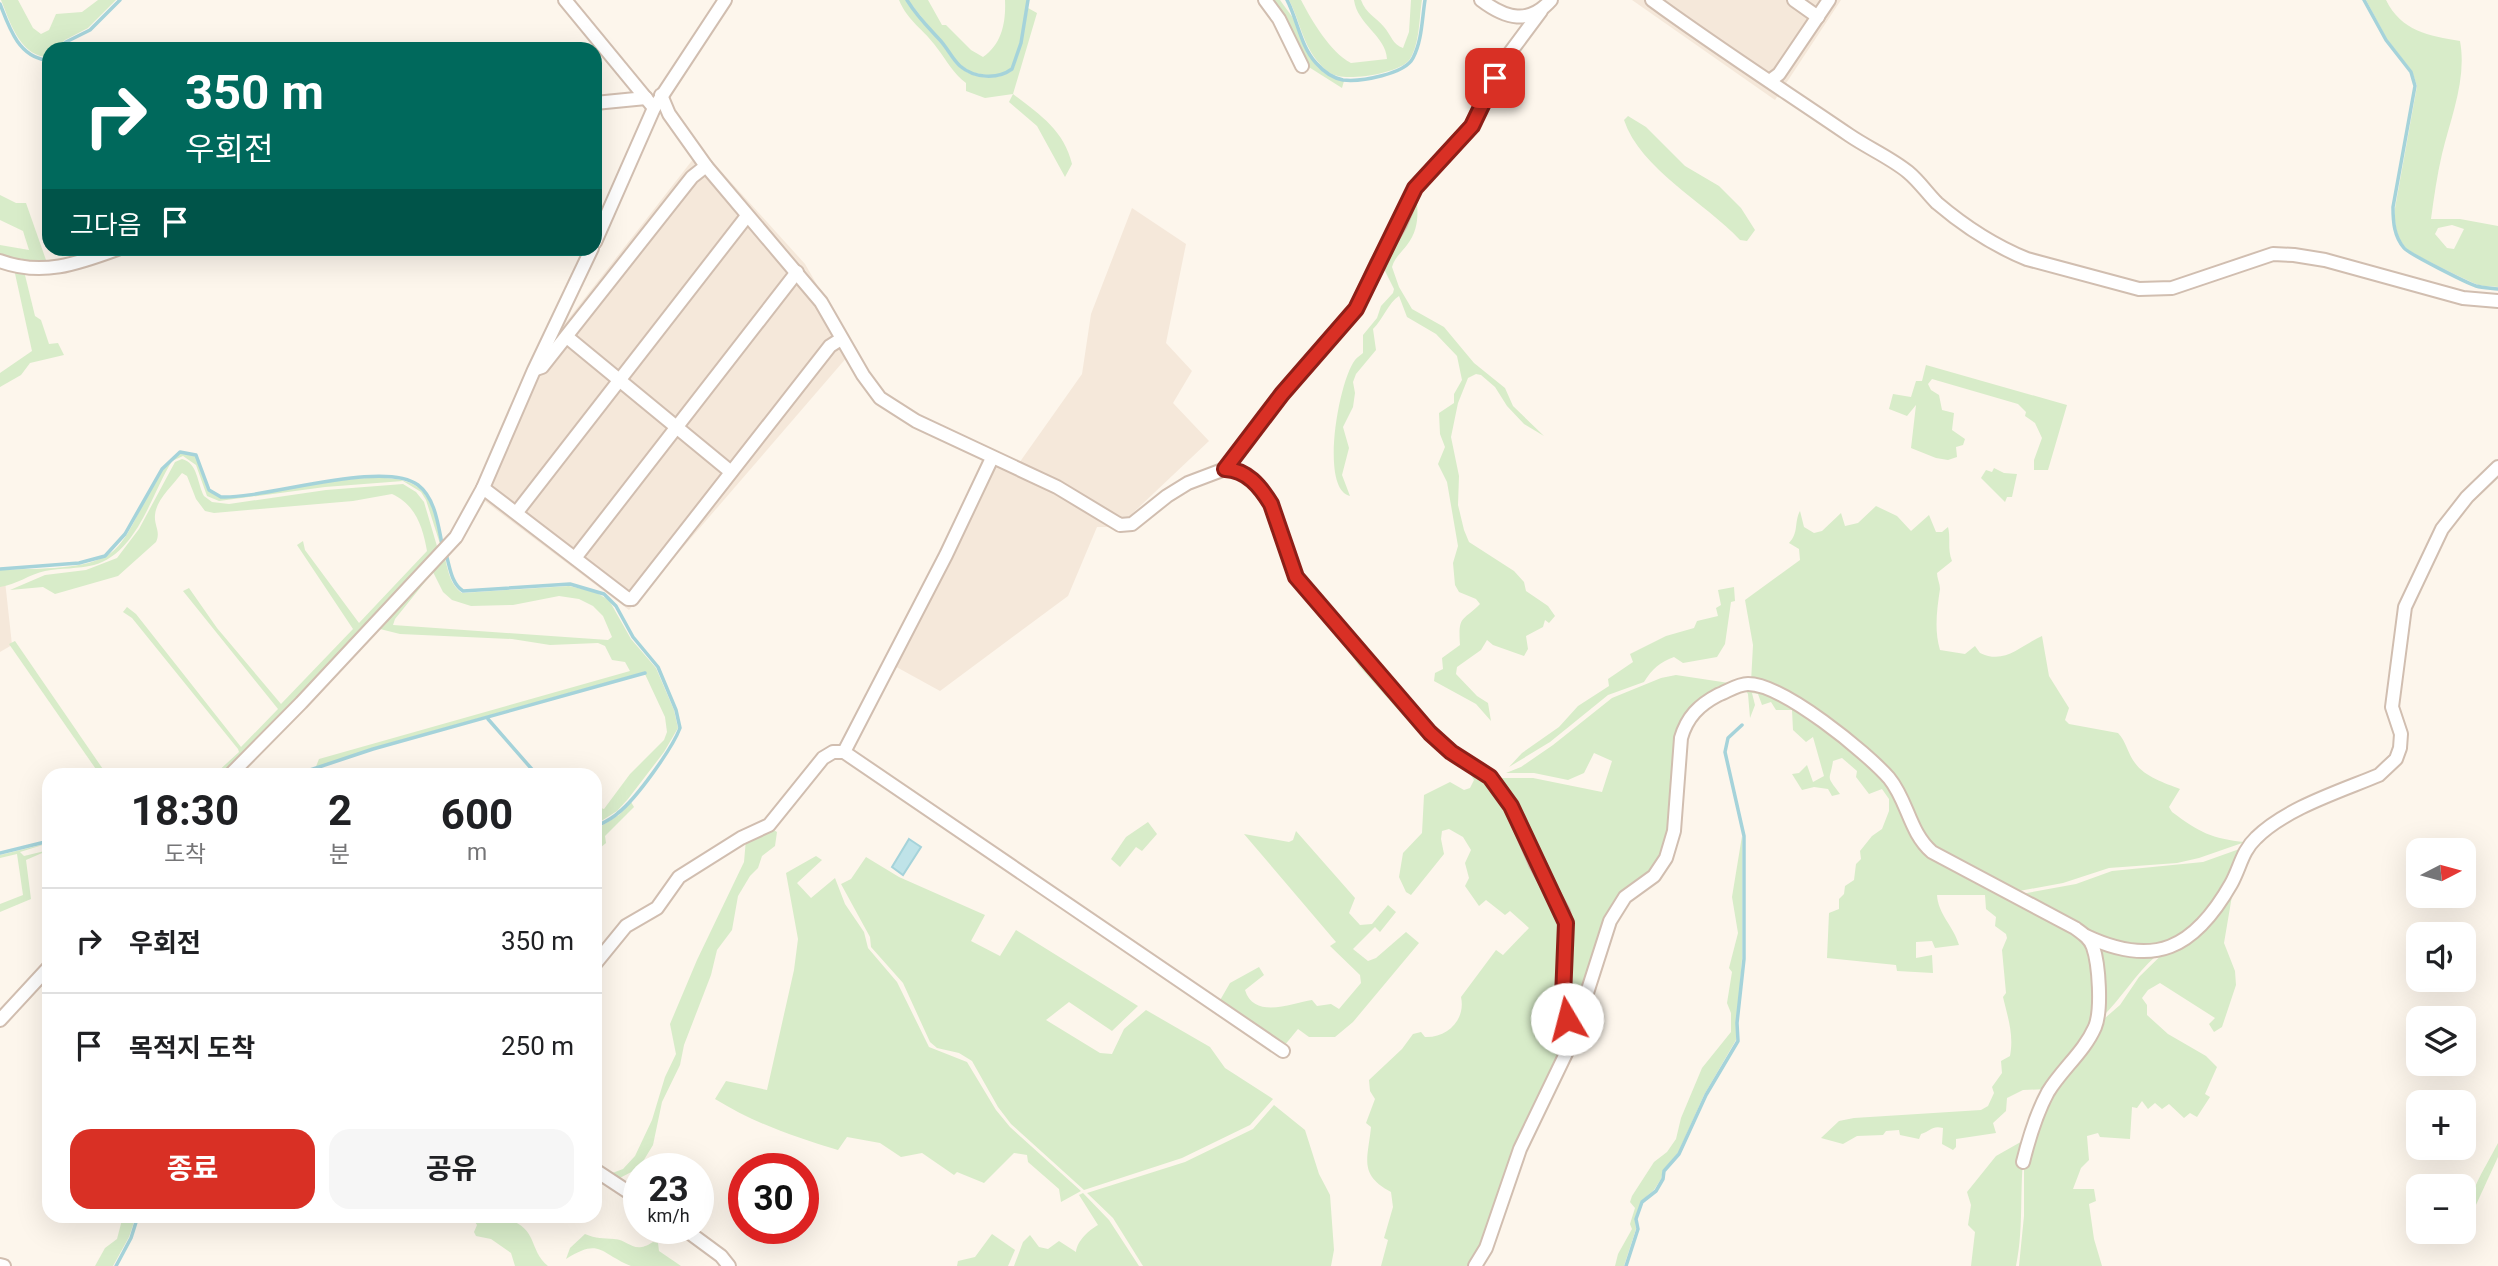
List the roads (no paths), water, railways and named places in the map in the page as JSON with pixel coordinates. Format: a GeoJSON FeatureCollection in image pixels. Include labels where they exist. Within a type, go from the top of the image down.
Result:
{"type":"FeatureCollection","features":[{"type":"Feature","properties":{"kind":"street"},"geometry":{"type":"LineString","coordinates":[[565,0],[600,42]]}},
{"type":"Feature","properties":{"kind":"street"},"geometry":{"type":"LineString","coordinates":[[602,224],[650,103],[661,95],[725,0]]}},
{"type":"Feature","properties":{"kind":"street"},"geometry":{"type":"LineString","coordinates":[[1265,0],[1279,19],[1302,66]]}},
{"type":"Feature","properties":{"kind":"street"},"geometry":{"type":"LineString","coordinates":[[1481,0],[1509,15],[1526,16],[1541,11]]}},
{"type":"Feature","properties":{"kind":"street"},"geometry":{"type":"LineString","coordinates":[[661,95],[669,114],[706,166],[821,302],[863,375],[889,405],[992,458],[1057,487],[1112,521],[1127,526],[1188,483],[1225,469],[1282,394],[1356,309],[1415,188],[1472,126],[1503,62],[1551,0]]}},
{"type":"Feature","properties":{"kind":"street"},"geometry":{"type":"LineString","coordinates":[[1652,0],[1734,59],[1771,80],[1866,147],[1907,171],[1937,202],[1972,228],[2010,252],[2027,259],[2139,289],[2172,288],[2273,254],[2294,255],[2325,260],[2463,298],[2498,301]]}},
{"type":"Feature","properties":{"kind":"street"},"geometry":{"type":"LineString","coordinates":[[1794,0],[1818,17]]}},
{"type":"Feature","properties":{"kind":"street"},"geometry":{"type":"LineString","coordinates":[[1771,80],[1779,74],[1829,0]]}},
{"type":"Feature","properties":{"kind":"street"},"geometry":{"type":"LineString","coordinates":[[602,45],[650,103]]}},
{"type":"Feature","properties":{"kind":"street"},"geometry":{"type":"LineString","coordinates":[[602,103],[650,103]]}},
{"type":"Feature","properties":{"kind":"street"},"geometry":{"type":"LineString","coordinates":[[534,370],[542,367],[567,338],[692,177],[706,166]]}},
{"type":"Feature","properties":{"kind":"street"},"geometry":{"type":"LineString","coordinates":[[517,512],[747,216]]}},
{"type":"Feature","properties":{"kind":"street"},"geometry":{"type":"LineString","coordinates":[[0,261],[27,268],[58,269],[96,256]]}},
{"type":"Feature","properties":{"kind":"street"},"geometry":{"type":"LineString","coordinates":[[237,768],[447,547],[483,488],[534,370],[588,256]]}},
{"type":"Feature","properties":{"kind":"street"},"geometry":{"type":"LineString","coordinates":[[575,558],[797,272]]}},
{"type":"Feature","properties":{"kind":"street"},"geometry":{"type":"LineString","coordinates":[[567,338],[731,472]]}},
{"type":"Feature","properties":{"kind":"street"},"geometry":{"type":"LineString","coordinates":[[483,488],[628,599],[634,598],[830,346],[841,339]]}},
{"type":"Feature","properties":{"kind":"street"},"geometry":{"type":"LineString","coordinates":[[844,752],[946,555],[992,458]]}},
{"type":"Feature","properties":{"kind":"street"},"geometry":{"type":"LineString","coordinates":[[1475,1266],[1486,1248],[1520,1149],[1571,1043],[1610,921],[1625,897],[1654,876],[1666,858],[1674,831],[1681,738],[1685,724],[1704,703],[1740,685],[1757,685],[1780,692],[1817,717],[1869,760],[1896,788],[1916,834],[1931,852],[2085,935],[2117,948],[2147,953],[2161,950],[2181,942],[2210,915],[2232,881],[2245,850],[2272,824],[2379,775],[2390,767],[2400,748],[2400,734],[2392,707],[2405,607],[2442,529],[2467,497],[2498,467]]}},
{"type":"Feature","properties":{"kind":"street"},"geometry":{"type":"LineString","coordinates":[[1225,469],[1243,473],[1265,494],[1275,514],[1296,577],[1376,672],[1441,745],[1490,777],[1511,806],[1566,923],[1563,997],[1571,1043]]}},
{"type":"Feature","properties":{"kind":"street"},"geometry":{"type":"LineString","coordinates":[[602,955],[626,926],[657,908],[679,877],[741,838],[769,825],[823,758],[833,752],[844,752],[1283,1051]]}},
{"type":"Feature","properties":{"kind":"street"},"geometry":{"type":"LineString","coordinates":[[2023,1162],[2037,1115],[2050,1090],[2085,1044],[2096,1024],[2098,972],[2093,946],[2085,935]]}},
{"type":"Feature","properties":{"kind":"street"},"geometry":{"type":"LineString","coordinates":[[0,1020],[42,975]]}},
{"type":"Feature","properties":{"kind":"street"},"geometry":{"type":"LineString","coordinates":[[602,1175],[623,1188]]}},
{"type":"Feature","properties":{"kind":"street"},"geometry":{"type":"LineString","coordinates":[[705,1244],[729,1266]]}},
{"type":"Feature","properties":{"kind":"water"},"geometry":{"type":"Polygon","coordinates":[[[909,839],[921,847],[903,875],[892,867],[909,839]]]}},
{"type":"Feature","properties":{"kind":"waterway"},"geometry":{"type":"LineString","coordinates":[[66,42],[90,30],[120,0]]}},
{"type":"Feature","properties":{"kind":"waterway"},"geometry":{"type":"LineString","coordinates":[[907,0],[960,66],[972,73],[986,76],[1000,75],[1012,69],[1021,43],[1028,0]]}},
{"type":"Feature","properties":{"kind":"waterway"},"geometry":{"type":"LineString","coordinates":[[1287,0],[1306,49],[1325,71],[1343,80],[1382,76],[1408,64],[1418,44],[1425,0]]}},
{"type":"Feature","properties":{"kind":"waterway"},"geometry":{"type":"LineString","coordinates":[[2364,0],[2386,40],[2411,72],[2415,86],[2393,207],[2398,239],[2404,248],[2427,262],[2476,286],[2498,289]]}},
{"type":"Feature","properties":{"kind":"waterway"},"geometry":{"type":"LineString","coordinates":[[0,4],[11,31],[22,47],[28,53],[42,59]]}},
{"type":"Feature","properties":{"kind":"waterway"},"geometry":{"type":"LineString","coordinates":[[0,569],[79,563],[105,556],[125,534],[162,469],[180,452],[196,455],[209,490],[221,497],[352,478],[401,478],[424,490],[435,512],[442,544]]}},
{"type":"Feature","properties":{"kind":"waterway"},"geometry":{"type":"LineString","coordinates":[[446,554],[453,579],[463,591],[570,584],[604,594],[616,606],[633,637],[658,667],[676,710],[680,728],[662,760],[634,797],[616,815],[602,824]]}},
{"type":"Feature","properties":{"kind":"waterway"},"geometry":{"type":"LineString","coordinates":[[316,768],[373,749],[645,673]]}},
{"type":"Feature","properties":{"kind":"waterway"},"geometry":{"type":"LineString","coordinates":[[488,719],[531,768]]}},
{"type":"Feature","properties":{"kind":"waterway"},"geometry":{"type":"LineString","coordinates":[[1626,1266],[1638,1229],[1636,1219],[1642,1202],[1656,1191],[1664,1171],[1679,1154],[1706,1095],[1738,1041],[1737,1023],[1744,959],[1744,836],[1725,752],[1728,738],[1742,725]]}},
{"type":"Feature","properties":{"kind":"waterway"},"geometry":{"type":"LineString","coordinates":[[0,853],[42,843]]}},
{"type":"Feature","properties":{"kind":"waterway"},"geometry":{"type":"LineString","coordinates":[[116,1266],[136,1223]]}}]}
